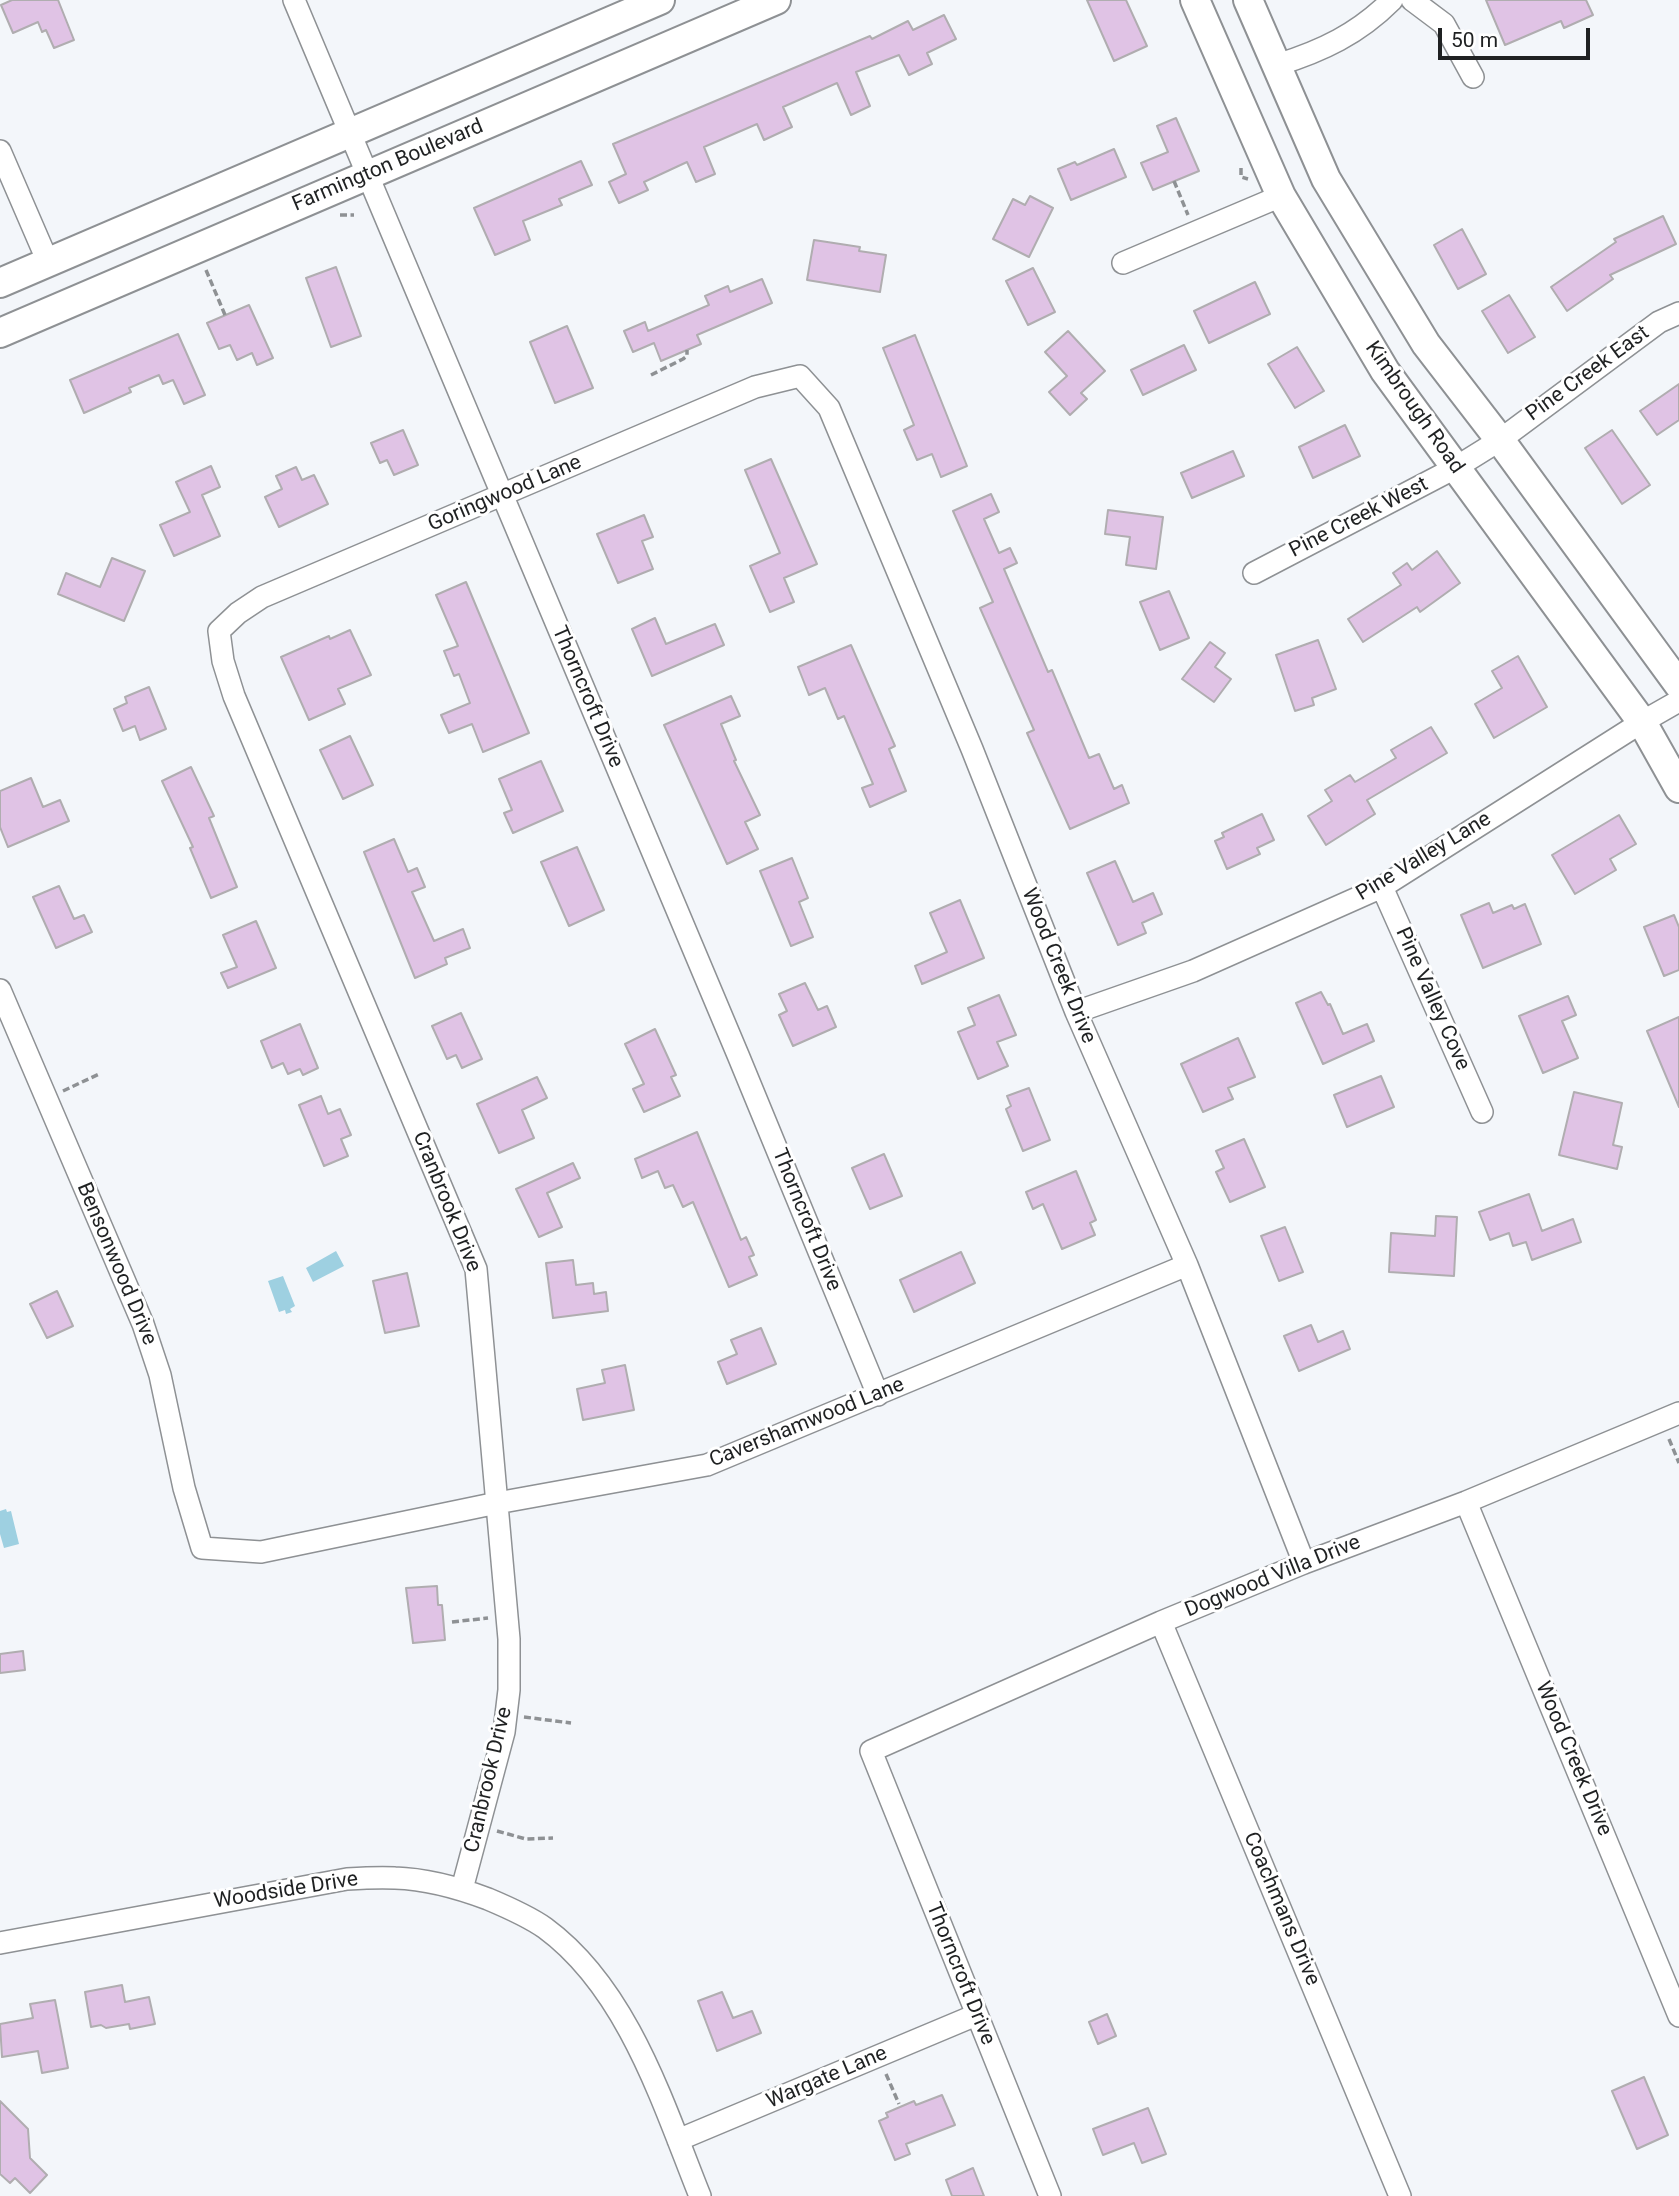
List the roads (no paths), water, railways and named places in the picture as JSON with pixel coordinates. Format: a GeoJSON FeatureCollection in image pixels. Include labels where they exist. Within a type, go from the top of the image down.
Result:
{"type":"FeatureCollection","features":[{"type":"Feature","properties":{"kind":"street","name":"Thorncroft Drive"},"geometry":{"type":"LineString","coordinates":[[294,0],[738,1055],[878,1395]]}},
{"type":"Feature","properties":{"kind":"street"},"geometry":{"type":"LineString","coordinates":[[0,283],[660,0]]}},
{"type":"Feature","properties":{"kind":"street","name":"Farmington Boulevard"},"geometry":{"type":"LineString","coordinates":[[0,332],[776,0]]}},
{"type":"Feature","properties":{"kind":"street","name":"Kimbrough Road"},"geometry":{"type":"LineString","coordinates":[[1195,0],[1281,197],[1385,371],[1642,722],[1679,788]]}},
{"type":"Feature","properties":{"kind":"street"},"geometry":{"type":"LineString","coordinates":[[1248,0],[1326,179],[1426,344],[1500,440],[1679,685]]}},
{"type":"Feature","properties":{"kind":"street"},"geometry":{"type":"LineString","coordinates":[[1277,65],[1313,53],[1359,29],[1392,0]]}},
{"type":"Feature","properties":{"kind":"street"},"geometry":{"type":"LineString","coordinates":[[1412,0],[1444,24],[1473,77]]}},
{"type":"Feature","properties":{"kind":"street"},"geometry":{"type":"LineString","coordinates":[[0,150],[67,304]]}},
{"type":"Feature","properties":{"kind":"street"},"geometry":{"type":"LineString","coordinates":[[1123,263],[1281,197]]}},
{"type":"Feature","properties":{"kind":"street","name":"Pine Creek East"},"geometry":{"type":"LineString","coordinates":[[1500,440],[1659,322],[1679,313]]}},
{"type":"Feature","properties":{"kind":"street","name":"Goringwood Lane"},"geometry":{"type":"LineString","coordinates":[[219,631],[238,613],[262,597],[755,387],[800,376]]}},
{"type":"Feature","properties":{"kind":"street","name":"Wood Creek Drive"},"geometry":{"type":"LineString","coordinates":[[800,376],[829,408],[972,749],[1076,1012],[1187,1265],[1304,1563]]}},
{"type":"Feature","properties":{"kind":"street","name":"Pine Creek West"},"geometry":{"type":"LineString","coordinates":[[1254,573],[1455,468],[1500,440]]}},
{"type":"Feature","properties":{"kind":"street","name":"Cranbrook Drive"},"geometry":{"type":"LineString","coordinates":[[219,631],[223,661],[234,696],[476,1269],[506,1616],[509,1690],[504,1732],[462,1889]]}},
{"type":"Feature","properties":{"kind":"street","name":"Pine Valley Lane"},"geometry":{"type":"LineString","coordinates":[[1076,1012],[1193,971],[1382,887],[1679,701]]}},
{"type":"Feature","properties":{"kind":"street","name":"Pine Valley Cove"},"geometry":{"type":"LineString","coordinates":[[1382,887],[1482,1112]]}},
{"type":"Feature","properties":{"kind":"street","name":"Bensonwood Drive"},"geometry":{"type":"LineString","coordinates":[[0,990],[148,1336],[160,1375],[184,1488],[202,1548]]}},
{"type":"Feature","properties":{"kind":"street","name":"Cavershamwood Lane"},"geometry":{"type":"LineString","coordinates":[[202,1548],[261,1552],[497,1503],[707,1465],[1187,1265]]}},
{"type":"Feature","properties":{"kind":"street","name":"Dogwood Villa Drive"},"geometry":{"type":"LineString","coordinates":[[871,1751],[1161,1622],[1304,1563],[1466,1502],[1670,1416]]}},
{"type":"Feature","properties":{"kind":"street","name":"Wood Creek Drive"},"geometry":{"type":"LineString","coordinates":[[1466,1502],[1679,2016]]}},
{"type":"Feature","properties":{"kind":"street","name":"Coachmans Drive"},"geometry":{"type":"LineString","coordinates":[[1161,1622],[1400,2196]]}},
{"type":"Feature","properties":{"kind":"street","name":"Thorncroft Drive"},"geometry":{"type":"LineString","coordinates":[[871,1751],[1050,2196]]}},
{"type":"Feature","properties":{"kind":"street","name":"Woodside Drive"},"geometry":{"type":"LineString","coordinates":[[0,1943],[347,1879],[414,1879],[462,1889],[514,1911],[543,1927],[566,1946],[592,1975],[635,2040],[700,2196]]}},
{"type":"Feature","properties":{"kind":"street","name":"Wargate Lane"},"geometry":{"type":"LineString","coordinates":[[678,2140],[976,2015]]}},
{"type":"Feature","properties":{"kind":"water"},"geometry":{"type":"Polygon","coordinates":[[[336,1251],[344,1266],[313,1282],[306,1268],[336,1251]]]}},
{"type":"Feature","properties":{"kind":"water"},"geometry":{"type":"Polygon","coordinates":[[[283,1276],[295,1306],[290,1309],[292,1312],[286,1314],[285,1310],[279,1312],[268,1281],[283,1276]]]}},
{"type":"Feature","properties":{"kind":"water"},"geometry":{"type":"Polygon","coordinates":[[[6,1509],[7,1512],[11,1511],[19,1544],[4,1548],[0,1534],[0,1511],[6,1509]]]}}]}
